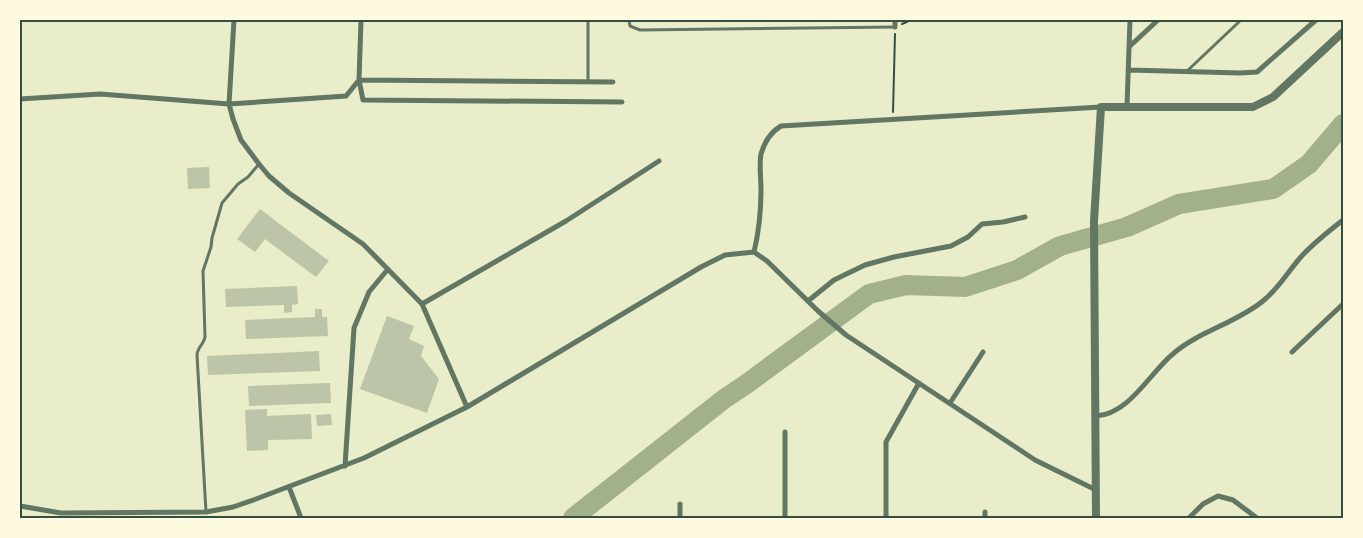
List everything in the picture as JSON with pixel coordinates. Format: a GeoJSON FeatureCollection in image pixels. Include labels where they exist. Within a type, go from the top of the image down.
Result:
{"type":"FeatureCollection","features":[{"type":"Feature","properties":{"kind":"street"},"geometry":{"type":"LineString","coordinates":[[234,20],[229,104],[241,140],[259,164],[289,193],[364,244],[422,304],[467,407]]}},
{"type":"Feature","properties":{"kind":"street"},"geometry":{"type":"LineString","coordinates":[[361,20],[358,80],[363,100],[622,102]]}},
{"type":"Feature","properties":{"kind":"street"},"geometry":{"type":"LineString","coordinates":[[895,20],[895,27]]}},
{"type":"Feature","properties":{"kind":"street"},"geometry":{"type":"LineString","coordinates":[[1127,106],[1130,20]]}},
{"type":"Feature","properties":{"kind":"street"},"geometry":{"type":"LineString","coordinates":[[1130,46],[1158,20]]}},
{"type":"Feature","properties":{"kind":"street"},"geometry":{"type":"LineString","coordinates":[[1129,70],[1240,74],[1257,72],[1316,20]]}},
{"type":"Feature","properties":{"kind":"street"},"geometry":{"type":"LineString","coordinates":[[754,252],[759,225],[761,154],[774,130],[781,126],[1101,106],[1254,106],[1273,97],[1343,32]]}},
{"type":"Feature","properties":{"kind":"street"},"geometry":{"type":"LineString","coordinates":[[20,99],[100,94],[229,104],[346,96],[358,80]]}},
{"type":"Feature","properties":{"kind":"street"},"geometry":{"type":"LineString","coordinates":[[358,80],[612,82]]}},
{"type":"Feature","properties":{"kind":"street"},"geometry":{"type":"LineString","coordinates":[[1096,518],[1094,221],[1101,106]]}},
{"type":"Feature","properties":{"kind":"street"},"geometry":{"type":"LineString","coordinates":[[422,304],[566,221],[659,161]]}},
{"type":"Feature","properties":{"kind":"street"},"geometry":{"type":"LineString","coordinates":[[808,301],[834,280],[865,265],[894,257],[952,246],[968,237],[982,224],[1025,217]]}},
{"type":"Feature","properties":{"kind":"street"},"geometry":{"type":"LineString","coordinates":[[1096,416],[1104,416],[1130,399],[1143,388],[1152,375],[1177,350],[1229,323],[1262,302],[1282,282],[1308,250],[1343,220]]}},
{"type":"Feature","properties":{"kind":"street"},"geometry":{"type":"LineString","coordinates":[[20,506],[61,513],[206,515],[241,504],[364,458],[467,407],[701,267],[725,255],[754,252],[767,261],[818,311],[846,335],[1035,460],[1096,490]]}},
{"type":"Feature","properties":{"kind":"street"},"geometry":{"type":"LineString","coordinates":[[345,466],[354,328],[369,292],[388,269]]}},
{"type":"Feature","properties":{"kind":"street"},"geometry":{"type":"LineString","coordinates":[[1292,352],[1343,304]]}},
{"type":"Feature","properties":{"kind":"street"},"geometry":{"type":"LineString","coordinates":[[950,403],[983,352]]}},
{"type":"Feature","properties":{"kind":"street"},"geometry":{"type":"LineString","coordinates":[[886,518],[886,442],[918,383]]}},
{"type":"Feature","properties":{"kind":"street"},"geometry":{"type":"LineString","coordinates":[[785,432],[785,518]]}},
{"type":"Feature","properties":{"kind":"street"},"geometry":{"type":"LineString","coordinates":[[289,487],[302,518]]}},
{"type":"Feature","properties":{"kind":"street"},"geometry":{"type":"LineString","coordinates":[[1189,518],[1202,504],[1218,496],[1233,500],[1257,518]]}},
{"type":"Feature","properties":{"kind":"street"},"geometry":{"type":"LineString","coordinates":[[680,504],[680,518]]}},
{"type":"Feature","properties":{"kind":"street"},"geometry":{"type":"LineString","coordinates":[[215,512],[216,518]]}},
{"type":"Feature","properties":{"kind":"street"},"geometry":{"type":"LineString","coordinates":[[985,512],[985,518]]}},
{"type":"Feature","properties":{"kind":"lane"},"geometry":{"type":"LineString","coordinates":[[588,20],[588,82]]}},
{"type":"Feature","properties":{"kind":"lane"},"geometry":{"type":"LineString","coordinates":[[629,20],[630,26],[640,30],[895,27]]}},
{"type":"Feature","properties":{"kind":"lane"},"geometry":{"type":"LineString","coordinates":[[1185,72],[1241,20]]}},
{"type":"Feature","properties":{"kind":"lane"},"geometry":{"type":"LineString","coordinates":[[206,515],[197,355],[198,350],[204,343],[205,337],[203,270],[224,200],[259,164]]}},
{"type":"Feature","properties":{"kind":"path"},"geometry":{"type":"LineString","coordinates":[[893,120],[895,27]]}},
{"type":"Feature","properties":{"kind":"building"},"geometry":{"type":"Polygon","coordinates":[[[209,167],[210,188],[188,189],[187,168],[209,167]]]}},
{"type":"Feature","properties":{"kind":"building"},"geometry":{"type":"Polygon","coordinates":[[[260,209],[329,261],[316,277],[265,239],[255,252],[237,239],[260,209]]]}},
{"type":"Feature","properties":{"kind":"building"},"geometry":{"type":"Polygon","coordinates":[[[297,286],[298,304],[292,305],[292,312],[284,313],[284,305],[226,307],[225,289],[297,286]]]}},
{"type":"Feature","properties":{"kind":"building"},"geometry":{"type":"Polygon","coordinates":[[[315,309],[322,309],[322,317],[327,317],[328,336],[246,339],[245,320],[315,317],[315,309]]]}},
{"type":"Feature","properties":{"kind":"building"},"geometry":{"type":"Polygon","coordinates":[[[387,316],[414,326],[409,339],[424,346],[421,356],[439,379],[427,413],[360,389],[387,316]]]}},
{"type":"Feature","properties":{"kind":"building"},"geometry":{"type":"Polygon","coordinates":[[[319,351],[320,371],[208,375],[207,356],[319,351]]]}},
{"type":"Feature","properties":{"kind":"building"},"geometry":{"type":"Polygon","coordinates":[[[330,383],[331,403],[249,406],[248,386],[330,383]]]}},
{"type":"Feature","properties":{"kind":"building"},"geometry":{"type":"Polygon","coordinates":[[[267,409],[267,416],[311,414],[312,439],[268,440],[268,450],[247,451],[245,410],[267,409]]]}},
{"type":"Feature","properties":{"kind":"building"},"geometry":{"type":"Polygon","coordinates":[[[331,414],[332,425],[317,426],[316,415],[331,414]]]}},
{"type":"Feature","properties":{"kind":"waterway"},"geometry":{"type":"LineString","coordinates":[[573,518],[724,399],[869,294],[906,285],[965,287],[1017,270],[1060,246],[1127,227],[1179,204],[1273,189],[1309,164],[1343,124]]}}]}
